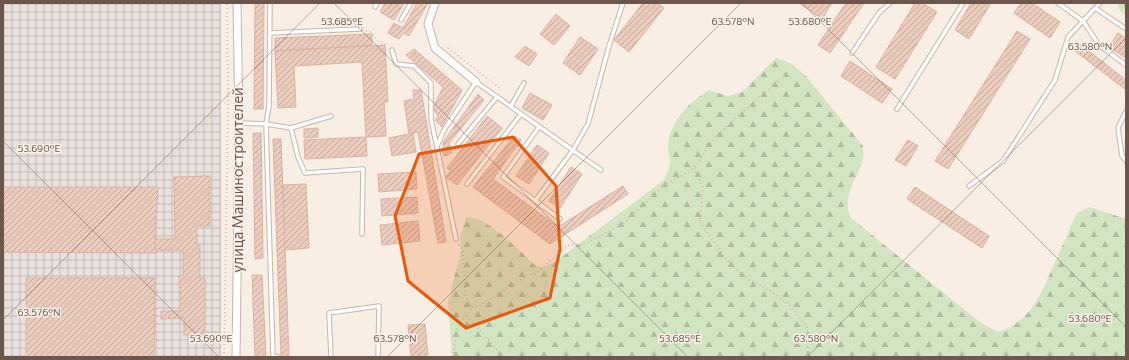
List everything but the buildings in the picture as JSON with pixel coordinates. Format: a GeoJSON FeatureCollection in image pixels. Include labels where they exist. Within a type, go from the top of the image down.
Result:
{"type":"FeatureCollection","features":[{"type":"Feature","properties":{"kind":"street","name":"улица Машиностроителей"},"geometry":{"type":"LineString","coordinates":[[236,357],[239,123],[237,3]]}},
{"type":"Feature","properties":{"kind":"street"},"geometry":{"type":"LineString","coordinates":[[435,3],[428,24],[434,48],[476,82]]}},
{"type":"Feature","properties":{"kind":"lane"},"geometry":{"type":"LineString","coordinates":[[270,3],[269,106],[266,124],[273,356],[278,357]]}},
{"type":"Feature","properties":{"kind":"lane"},"geometry":{"type":"LineString","coordinates":[[401,20],[411,3]]}},
{"type":"Feature","properties":{"kind":"lane"},"geometry":{"type":"LineString","coordinates":[[535,201],[573,150],[588,124],[609,46],[623,3]]}},
{"type":"Feature","properties":{"kind":"lane"},"geometry":{"type":"LineString","coordinates":[[852,53],[879,13],[890,3]]}},
{"type":"Feature","properties":{"kind":"lane"},"geometry":{"type":"LineString","coordinates":[[897,108],[962,3]]}},
{"type":"Feature","properties":{"kind":"lane"},"geometry":{"type":"LineString","coordinates":[[1058,3],[1083,21],[1099,45],[1126,65]]}},
{"type":"Feature","properties":{"kind":"lane"},"geometry":{"type":"LineString","coordinates":[[969,186],[1003,161],[1055,80],[1068,38],[1100,3]]}},
{"type":"Feature","properties":{"kind":"lane"},"geometry":{"type":"LineString","coordinates":[[1095,8],[1126,29]]}},
{"type":"Feature","properties":{"kind":"lane"},"geometry":{"type":"LineString","coordinates":[[270,33],[360,29]]}},
{"type":"Feature","properties":{"kind":"lane"},"geometry":{"type":"LineString","coordinates":[[392,50],[396,64],[414,66],[431,83],[431,119],[456,239]]}},
{"type":"Feature","properties":{"kind":"lane"},"geometry":{"type":"LineString","coordinates":[[437,146],[444,130],[476,82],[601,170]]}},
{"type":"Feature","properties":{"kind":"lane"},"geometry":{"type":"LineString","coordinates":[[511,106],[524,83]]}},
{"type":"Feature","properties":{"kind":"lane"},"geometry":{"type":"LineString","coordinates":[[458,144],[497,97]]}},
{"type":"Feature","properties":{"kind":"lane"},"geometry":{"type":"LineString","coordinates":[[1126,111],[1118,128],[1122,156],[1126,161]]}},
{"type":"Feature","properties":{"kind":"lane"},"geometry":{"type":"LineString","coordinates":[[467,184],[522,114]]}},
{"type":"Feature","properties":{"kind":"lane"},"geometry":{"type":"LineString","coordinates":[[239,123],[266,124],[291,128],[331,116]]}},
{"type":"Feature","properties":{"kind":"lane"},"geometry":{"type":"LineString","coordinates":[[540,127],[503,177],[560,219]]}},
{"type":"Feature","properties":{"kind":"lane"},"geometry":{"type":"LineString","coordinates":[[291,128],[298,157],[305,173],[363,169],[362,234]]}},
{"type":"Feature","properties":{"kind":"lane"},"geometry":{"type":"LineString","coordinates":[[331,357],[329,313],[379,306],[378,357]]}},
{"type":"Feature","properties":{"kind":"path"},"geometry":{"type":"LineString","coordinates":[[224,357],[228,105],[227,3]]}},
{"type":"Feature","properties":{"kind":"path"},"geometry":{"type":"LineString","coordinates":[[360,29],[371,32],[378,41],[383,42],[392,50]]}},
{"type":"Feature","properties":{"kind":"path"},"geometry":{"type":"LineString","coordinates":[[444,44],[501,89],[497,97]]}},
{"type":"Feature","properties":{"kind":"path"},"geometry":{"type":"LineString","coordinates":[[472,307],[478,307],[528,275],[535,274],[569,245],[582,244],[627,221],[664,185],[694,168],[716,136],[781,78]]}},
{"type":"Feature","properties":{"kind":"path"},"geometry":{"type":"LineString","coordinates":[[694,168],[703,188],[700,218],[702,223],[722,254],[736,269],[749,280],[771,291],[789,304],[807,327],[808,357]]}},
{"type":"Feature","properties":{"kind":"path"},"geometry":{"type":"LineString","coordinates":[[456,239],[463,250],[465,295],[472,307]]}},
{"type":"Feature","properties":{"kind":"path"},"geometry":{"type":"LineString","coordinates":[[453,357],[456,330],[472,307]]}},
{"type":"Feature","properties":{"kind":"path"},"geometry":{"type":"LineString","coordinates":[[467,316],[504,357]]}},
{"type":"Feature","properties":{"kind":"highlighted area"},"geometry":{"type":"Polygon","coordinates":[[[513,137],[556,186],[560,249],[550,298],[466,328],[408,281],[395,216],[419,154],[513,137]]]}},
{"type":"Feature","properties":{"kind":"shaded area"},"geometry":{"type":"Polygon","coordinates":[[[3,3],[221,3],[221,357],[3,357],[3,3]]]}},
{"type":"Feature","properties":{"kind":"green space"},"geometry":{"type":"Polygon","coordinates":[[[1118,3],[1126,3],[1126,17],[1119,9],[1118,3]]]}},
{"type":"Feature","properties":{"kind":"green space"},"geometry":{"type":"Polygon","coordinates":[[[776,58],[790,63],[805,75],[863,146],[863,160],[849,194],[848,208],[850,217],[981,323],[998,332],[1019,321],[1027,314],[1040,296],[1077,213],[1090,207],[1126,219],[1126,357],[452,357],[448,303],[461,250],[460,237],[466,218],[474,218],[493,228],[536,266],[545,267],[556,261],[664,180],[670,165],[668,147],[669,138],[676,121],[687,107],[709,90],[728,96],[742,92],[776,58]]]}}]}
